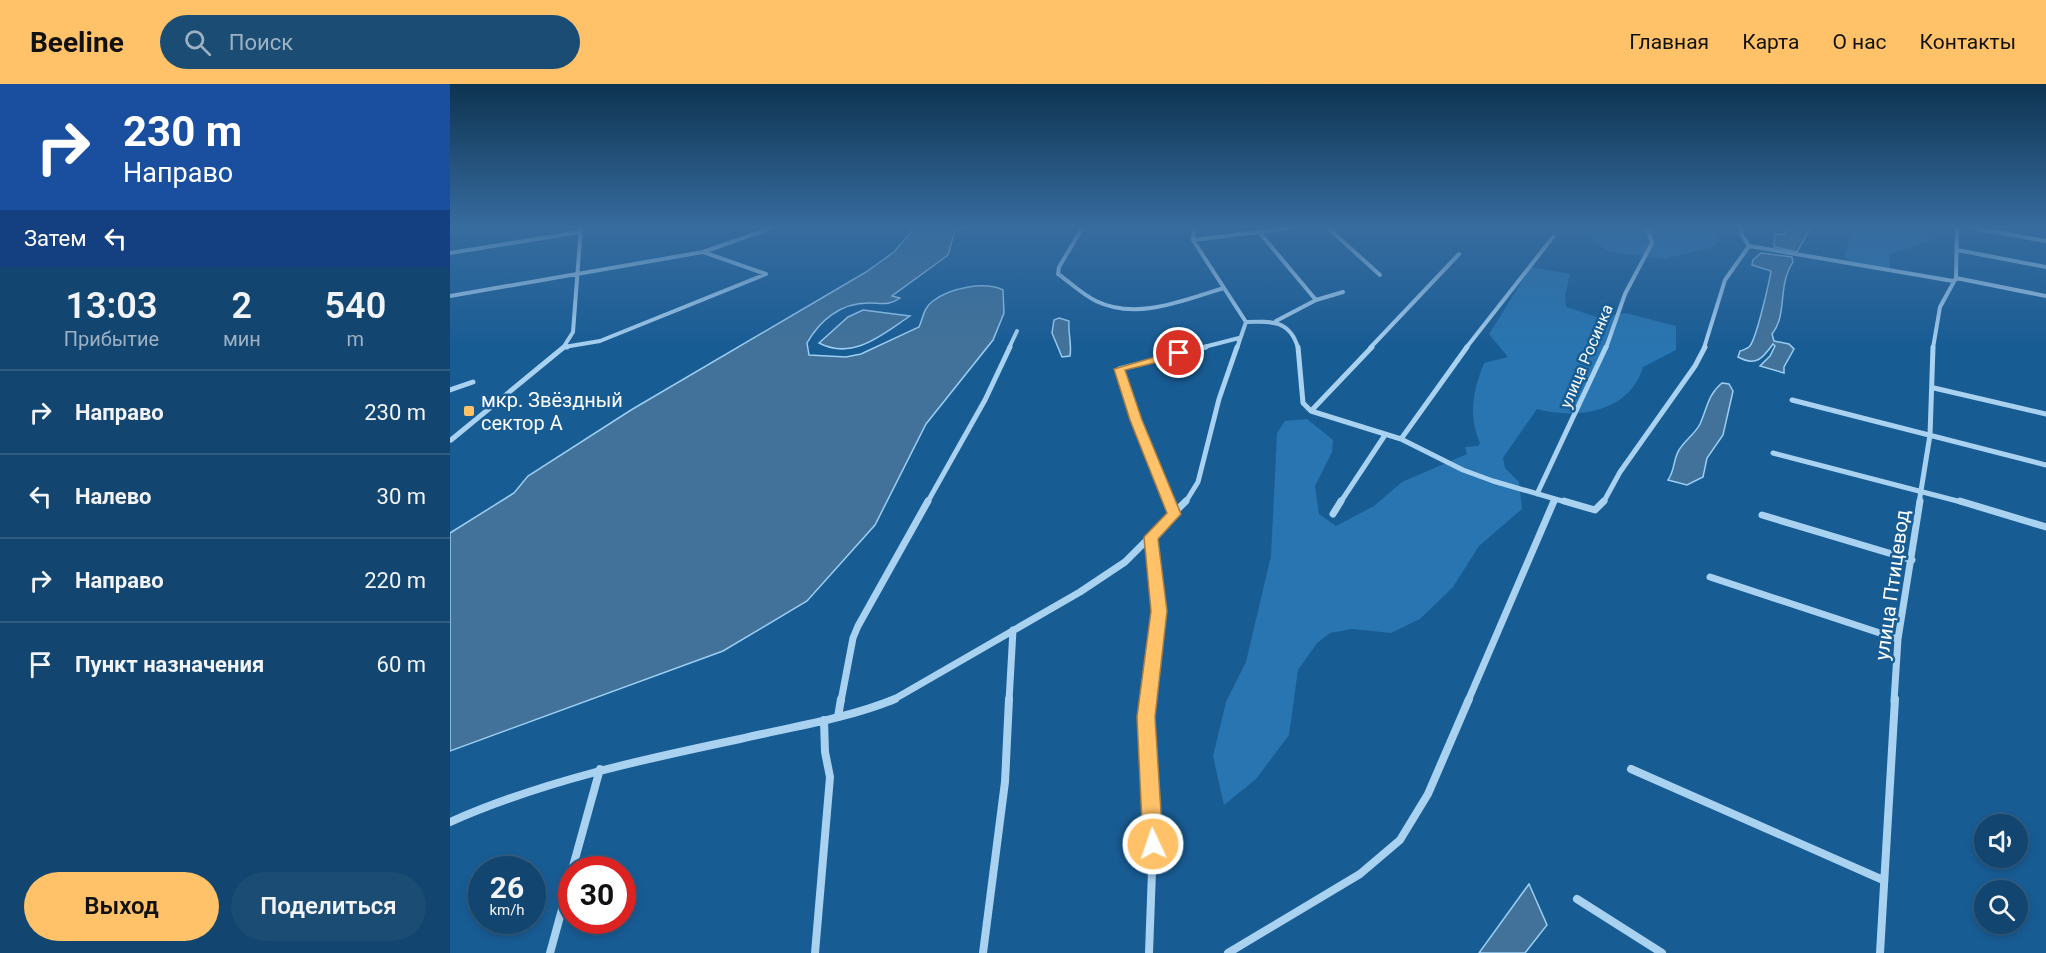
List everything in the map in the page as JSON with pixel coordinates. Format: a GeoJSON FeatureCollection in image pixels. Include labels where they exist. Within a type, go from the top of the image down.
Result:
{"type":"FeatureCollection","features":[{"type":"Feature","properties":{"kind":"street"},"geometry":{"type":"LineString","coordinates":[[451,440],[564,347],[573,332],[578,268]]}},
{"type":"Feature","properties":{"kind":"street"},"geometry":{"type":"LineString","coordinates":[[450,297],[615,268]]}},
{"type":"Feature","properties":{"kind":"street"},"geometry":{"type":"LineString","coordinates":[[564,347],[600,341],[766,274],[748,268]]}},
{"type":"Feature","properties":{"kind":"street"},"geometry":{"type":"LineString","coordinates":[[1059,268],[1058,274],[1098,302],[1111,308],[1139,310],[1224,288]]}},
{"type":"Feature","properties":{"kind":"street"},"geometry":{"type":"LineString","coordinates":[[1211,268],[1246,322]]}},
{"type":"Feature","properties":{"kind":"street"},"geometry":{"type":"LineString","coordinates":[[1289,268],[1316,300]]}},
{"type":"Feature","properties":{"kind":"street"},"geometry":{"type":"LineString","coordinates":[[1372,268],[1380,275]]}},
{"type":"Feature","properties":{"kind":"street"},"geometry":{"type":"LineString","coordinates":[[1311,411],[1446,268]]}},
{"type":"Feature","properties":{"kind":"street"},"geometry":{"type":"LineString","coordinates":[[1401,439],[1484,323],[1528,268]]}},
{"type":"Feature","properties":{"kind":"street","name":"улица Росинка"},"geometry":{"type":"LineString","coordinates":[[1537,494],[1611,337],[1625,294],[1639,268]]}},
{"type":"Feature","properties":{"kind":"street"},"geometry":{"type":"LineString","coordinates":[[1276,321],[1298,344],[1302,362],[1303,403],[1311,411],[1401,439],[1462,470],[1587,510],[1601,507],[1616,478],[1692,372],[1705,346],[1715,303],[1732,268]]}},
{"type":"Feature","properties":{"kind":"street"},"geometry":{"type":"LineString","coordinates":[[1879,268],[2046,296]]}},
{"type":"Feature","properties":{"kind":"street","name":"улица Птицевод"},"geometry":{"type":"LineString","coordinates":[[1880,953],[1882,880],[1898,639],[1930,435],[1934,388],[1933,342],[1937,320],[1954,280],[1955,268]]}},
{"type":"Feature","properties":{"kind":"street"},"geometry":{"type":"LineString","coordinates":[[1246,322],[1276,321],[1316,300],[1343,292]]}},
{"type":"Feature","properties":{"kind":"street"},"geometry":{"type":"LineString","coordinates":[[450,822],[502,799],[600,769],[838,717],[893,700],[1080,592],[1125,562],[1186,502],[1198,482],[1219,399],[1246,322]]}},
{"type":"Feature","properties":{"kind":"street"},"geometry":{"type":"LineString","coordinates":[[838,717],[853,638],[858,626],[985,400],[1017,331]]}},
{"type":"Feature","properties":{"kind":"street"},"geometry":{"type":"LineString","coordinates":[[1174,514],[1136,420],[1119,369],[1239,338]]}},
{"type":"Feature","properties":{"kind":"street"},"geometry":{"type":"LineString","coordinates":[[450,390],[473,382]]}},
{"type":"Feature","properties":{"kind":"street"},"geometry":{"type":"LineString","coordinates":[[1934,388],[2046,414]]}},
{"type":"Feature","properties":{"kind":"street"},"geometry":{"type":"LineString","coordinates":[[1792,400],[2046,465]]}},
{"type":"Feature","properties":{"kind":"street"},"geometry":{"type":"LineString","coordinates":[[1333,514],[1385,435]]}},
{"type":"Feature","properties":{"kind":"street"},"geometry":{"type":"LineString","coordinates":[[1773,453],[1923,490],[2046,527]]}},
{"type":"Feature","properties":{"kind":"street"},"geometry":{"type":"LineString","coordinates":[[1228,953],[1351,881],[1400,840],[1428,794],[1555,500]]}},
{"type":"Feature","properties":{"kind":"street"},"geometry":{"type":"LineString","coordinates":[[1762,515],[1912,561]]}},
{"type":"Feature","properties":{"kind":"street"},"geometry":{"type":"LineString","coordinates":[[1149,953],[1153,844],[1146,717],[1159,611],[1151,537]]}},
{"type":"Feature","properties":{"kind":"street"},"geometry":{"type":"LineString","coordinates":[[1710,578],[1898,639]]}},
{"type":"Feature","properties":{"kind":"street"},"geometry":{"type":"LineString","coordinates":[[983,953],[1005,782],[1013,630]]}},
{"type":"Feature","properties":{"kind":"street"},"geometry":{"type":"LineString","coordinates":[[815,953],[830,777],[825,752],[824,720]]}},
{"type":"Feature","properties":{"kind":"street"},"geometry":{"type":"LineString","coordinates":[[576,856],[600,769]]}},
{"type":"Feature","properties":{"kind":"street"},"geometry":{"type":"LineString","coordinates":[[1631,769],[1882,880]]}},
{"type":"Feature","properties":{"kind":"street"},"geometry":{"type":"LineString","coordinates":[[1577,899],[1662,953]]}},
{"type":"Feature","properties":{"kind":"street"},"geometry":{"type":"LineString","coordinates":[[550,953],[558,924]]}},
{"type":"Feature","properties":{"kind":"shaded area"},"geometry":{"type":"Polygon","coordinates":[[[872,268],[931,268],[892,296],[900,298],[896,301],[881,304],[858,304],[832,314],[818,327],[807,343],[809,355],[846,357],[861,354],[919,327],[930,303],[940,296],[967,287],[986,286],[1003,290],[1004,313],[993,340],[926,424],[875,525],[807,601],[723,651],[450,751],[450,533],[514,493],[528,476],[631,410],[872,268]]]}},
{"type":"Feature","properties":{"kind":"shaded area"},"geometry":{"type":"Polygon","coordinates":[[[1531,268],[1534,268],[1570,274],[1565,295],[1566,307],[1600,318],[1626,313],[1676,326],[1676,350],[1643,367],[1627,394],[1601,409],[1569,413],[1537,409],[1503,458],[1505,468],[1519,482],[1522,509],[1479,546],[1453,587],[1420,619],[1391,633],[1352,629],[1330,633],[1317,643],[1298,670],[1289,735],[1256,779],[1224,805],[1213,756],[1226,702],[1246,662],[1271,556],[1277,433],[1285,421],[1307,419],[1333,440],[1332,452],[1315,486],[1319,514],[1336,526],[1374,506],[1402,482],[1467,454],[1465,447],[1478,446],[1480,443],[1473,413],[1477,383],[1484,363],[1508,357],[1489,334],[1531,268]]]}},
{"type":"Feature","properties":{"kind":"shaded area"},"geometry":{"type":"Polygon","coordinates":[[[1760,268],[1790,268],[1785,281],[1780,318],[1772,334],[1774,341],[1789,344],[1794,349],[1784,367],[1784,373],[1760,366],[1770,356],[1775,346],[1773,344],[1758,360],[1750,361],[1738,357],[1740,351],[1752,343],[1771,271],[1760,268]]]}},
{"type":"Feature","properties":{"kind":"shaded area"},"geometry":{"type":"Polygon","coordinates":[[[863,310],[910,316],[878,337],[856,347],[832,348],[819,343],[848,317],[863,310]]]}},
{"type":"Feature","properties":{"kind":"shaded area"},"geometry":{"type":"Polygon","coordinates":[[[1059,318],[1069,321],[1070,356],[1062,357],[1052,333],[1054,320],[1059,318]]]}},
{"type":"Feature","properties":{"kind":"shaded area"},"geometry":{"type":"Polygon","coordinates":[[[1722,383],[1729,384],[1733,391],[1723,435],[1707,458],[1703,477],[1687,485],[1668,480],[1679,450],[1698,428],[1711,397],[1722,383]]]}},
{"type":"Feature","properties":{"kind":"shaded area"},"geometry":{"type":"Polygon","coordinates":[[[1529,884],[1547,925],[1525,953],[1479,953],[1529,884]]]}},
{"type":"Feature","properties":{"kind":"place","name":"мкр. Звёздный сектор А"},"geometry":{"type":"Point","coordinates":[469,411]}},
{"type":"Feature","properties":{"kind":"route"},"geometry":{"type":"LineString","coordinates":[[1153,844],[1146,717],[1159,611],[1151,537],[1174,514],[1136,420],[1119,369],[1179,353]]}}]}
